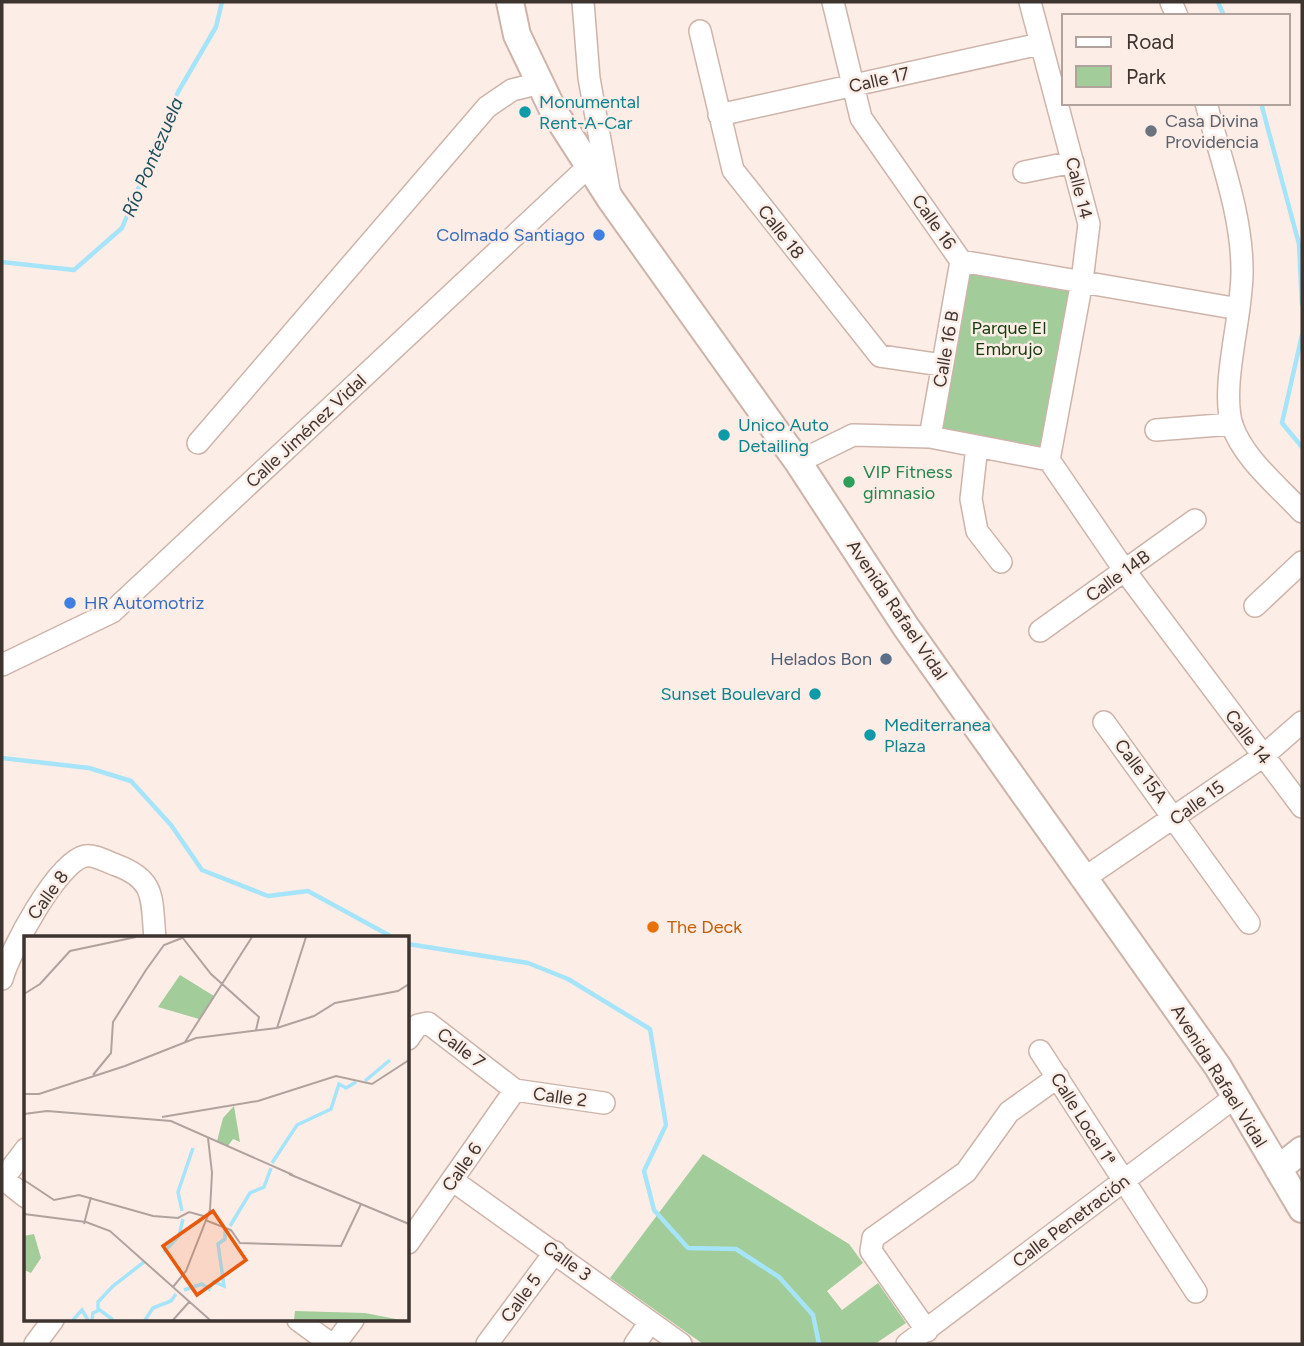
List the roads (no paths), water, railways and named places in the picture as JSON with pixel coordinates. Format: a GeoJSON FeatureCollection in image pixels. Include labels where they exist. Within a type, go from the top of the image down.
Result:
{"type":"FeatureCollection","features":[{"type":"Feature","properties":{"kind":"main road","name":"Avenida Rafael Vidal"},"geometry":{"type":"LineString","coordinates":[[510,2],[516,35],[540,83],[611,200],[798,462],[906,627],[1086,877],[1218,1067],[1302,1209]]}},
{"type":"Feature","properties":{"kind":"main road"},"geometry":{"type":"LineString","coordinates":[[1278,1169],[1302,1150]]}},
{"type":"Feature","properties":{"kind":"street"},"geometry":{"type":"LineString","coordinates":[[583,2],[589,78],[611,200]]}},
{"type":"Feature","properties":{"kind":"street","name":"Calle 16"},"geometry":{"type":"LineString","coordinates":[[833,2],[861,118],[961,261],[1240,309]]}},
{"type":"Feature","properties":{"kind":"street","name":"Calle 14"},"geometry":{"type":"LineString","coordinates":[[1030,2],[1089,224],[1082,281],[1049,460],[1125,571],[1302,807]]}},
{"type":"Feature","properties":{"kind":"street","name":"Calle 18"},"geometry":{"type":"LineString","coordinates":[[700,31],[733,170],[880,356],[942,365]]}},
{"type":"Feature","properties":{"kind":"street","name":"Calle 17"},"geometry":{"type":"LineString","coordinates":[[719,114],[1040,44]]}},
{"type":"Feature","properties":{"kind":"street"},"geometry":{"type":"LineString","coordinates":[[198,443],[487,107],[512,90],[540,83]]}},
{"type":"Feature","properties":{"kind":"street"},"geometry":{"type":"LineString","coordinates":[[1206,105],[1238,233],[1242,270],[1230,399],[1232,424],[1258,464],[1302,512]]}},
{"type":"Feature","properties":{"kind":"street"},"geometry":{"type":"LineString","coordinates":[[1024,172],[1073,162]]}},
{"type":"Feature","properties":{"kind":"street","name":"Calle Jiménez Vidal"},"geometry":{"type":"LineString","coordinates":[[2,666],[112,612],[589,166]]}},
{"type":"Feature","properties":{"kind":"street","name":"Calle 16 B"},"geometry":{"type":"LineString","coordinates":[[930,438],[961,261]]}},
{"type":"Feature","properties":{"kind":"street"},"geometry":{"type":"LineString","coordinates":[[1156,430],[1232,424]]}},
{"type":"Feature","properties":{"kind":"street"},"geometry":{"type":"LineString","coordinates":[[798,462],[853,435],[930,438],[1049,460]]}},
{"type":"Feature","properties":{"kind":"street"},"geometry":{"type":"LineString","coordinates":[[977,446],[971,499],[977,531],[1001,562]]}},
{"type":"Feature","properties":{"kind":"street","name":"Calle 14B"},"geometry":{"type":"LineString","coordinates":[[1040,631],[1195,520]]}},
{"type":"Feature","properties":{"kind":"street"},"geometry":{"type":"LineString","coordinates":[[1255,606],[1302,562]]}},
{"type":"Feature","properties":{"kind":"street","name":"Calle 15A"},"geometry":{"type":"LineString","coordinates":[[1104,722],[1176,818],[1249,923]]}},
{"type":"Feature","properties":{"kind":"street","name":"Calle 15"},"geometry":{"type":"LineString","coordinates":[[1086,877],[1262,757],[1302,722]]}},
{"type":"Feature","properties":{"kind":"street","name":"Calle 8"},"geometry":{"type":"LineString","coordinates":[[2,979],[8,958],[28,922],[74,860],[88,855],[136,873],[146,884],[155,936]]}},
{"type":"Feature","properties":{"kind":"street","name":"Calle 7"},"geometry":{"type":"LineString","coordinates":[[410,1036],[418,1025],[428,1023],[516,1090]]}},
{"type":"Feature","properties":{"kind":"street","name":"Calle Local 1ª"},"geometry":{"type":"LineString","coordinates":[[1040,1051],[1196,1292]]}},
{"type":"Feature","properties":{"kind":"street"},"geometry":{"type":"LineString","coordinates":[[927,1331],[871,1251],[873,1237],[966,1172],[1009,1112],[1058,1077]]}},
{"type":"Feature","properties":{"kind":"street","name":"Calle 2"},"geometry":{"type":"LineString","coordinates":[[516,1090],[604,1103]]}},
{"type":"Feature","properties":{"kind":"street","name":"Calle 6"},"geometry":{"type":"LineString","coordinates":[[410,1239],[516,1090]]}},
{"type":"Feature","properties":{"kind":"street","name":"Calle Penetración"},"geometry":{"type":"LineString","coordinates":[[907,1344],[1235,1097]]}},
{"type":"Feature","properties":{"kind":"street"},"geometry":{"type":"LineString","coordinates":[[24,1152],[3,1179],[24,1195]]}},
{"type":"Feature","properties":{"kind":"street","name":"Calle 3"},"geometry":{"type":"LineString","coordinates":[[452,1180],[681,1344]]}},
{"type":"Feature","properties":{"kind":"street","name":"Calle 5"},"geometry":{"type":"LineString","coordinates":[[487,1344],[555,1252]]}},
{"type":"Feature","properties":{"kind":"street"},"geometry":{"type":"LineString","coordinates":[[35,1344],[52,1322]]}},
{"type":"Feature","properties":{"kind":"street"},"geometry":{"type":"LineString","coordinates":[[301,1322],[333,1344],[351,1322]]}},
{"type":"Feature","properties":{"kind":"street"},"geometry":{"type":"LineString","coordinates":[[635,1344],[650,1322]]}},
{"type":"Feature","properties":{"kind":"waterway","name":"Río Pontezuela"},"geometry":{"type":"LineString","coordinates":[[2,262],[74,270],[122,228],[178,92],[216,27],[222,2]]}},
{"type":"Feature","properties":{"kind":"waterway"},"geometry":{"type":"LineString","coordinates":[[1218,2],[1223,14]]}},
{"type":"Feature","properties":{"kind":"waterway"},"geometry":{"type":"LineString","coordinates":[[1262,105],[1299,244],[1302,305]]}},
{"type":"Feature","properties":{"kind":"waterway"},"geometry":{"type":"LineString","coordinates":[[1302,335],[1282,423],[1302,447]]}},
{"type":"Feature","properties":{"kind":"waterway","name":"Río Pontezuela"},"geometry":{"type":"LineString","coordinates":[[2,758],[89,768],[131,781],[171,825],[202,870],[268,896],[308,891],[390,936]]}},
{"type":"Feature","properties":{"kind":"waterway","name":"Río Pontezuela"},"geometry":{"type":"LineString","coordinates":[[410,944],[528,963],[568,979],[650,1029],[666,1125],[644,1171],[654,1210],[688,1248],[736,1249],[779,1277],[813,1315],[819,1344]]}},
{"type":"Feature","properties":{"kind":"place","name":"Monumental Rent-A-Car"},"geometry":{"type":"Point","coordinates":[525,112]}},
{"type":"Feature","properties":{"kind":"place","name":"Casa Divina Providencia"},"geometry":{"type":"Point","coordinates":[1151,131]}},
{"type":"Feature","properties":{"kind":"place","name":"Colmado Santiago"},"geometry":{"type":"Point","coordinates":[599,235]}},
{"type":"Feature","properties":{"kind":"place","name":"Unico Auto Detailing"},"geometry":{"type":"Point","coordinates":[724,435]}},
{"type":"Feature","properties":{"kind":"place","name":"VIP Fitness gimnasio"},"geometry":{"type":"Point","coordinates":[849,482]}},
{"type":"Feature","properties":{"kind":"place","name":"HR Automotriz"},"geometry":{"type":"Point","coordinates":[70,603]}},
{"type":"Feature","properties":{"kind":"place","name":"Helados Bon"},"geometry":{"type":"Point","coordinates":[886,659]}},
{"type":"Feature","properties":{"kind":"place","name":"Sunset Boulevard"},"geometry":{"type":"Point","coordinates":[815,694]}},
{"type":"Feature","properties":{"kind":"place","name":"Mediterranea Plaza"},"geometry":{"type":"Point","coordinates":[870,735]}},
{"type":"Feature","properties":{"kind":"place","name":"The Deck"},"geometry":{"type":"Point","coordinates":[653,927]}},
{"type":"Feature","properties":{"kind":"park label","name":"Parque El Embrujo"},"geometry":{"type":"Point","coordinates":[1009,338]}}]}
